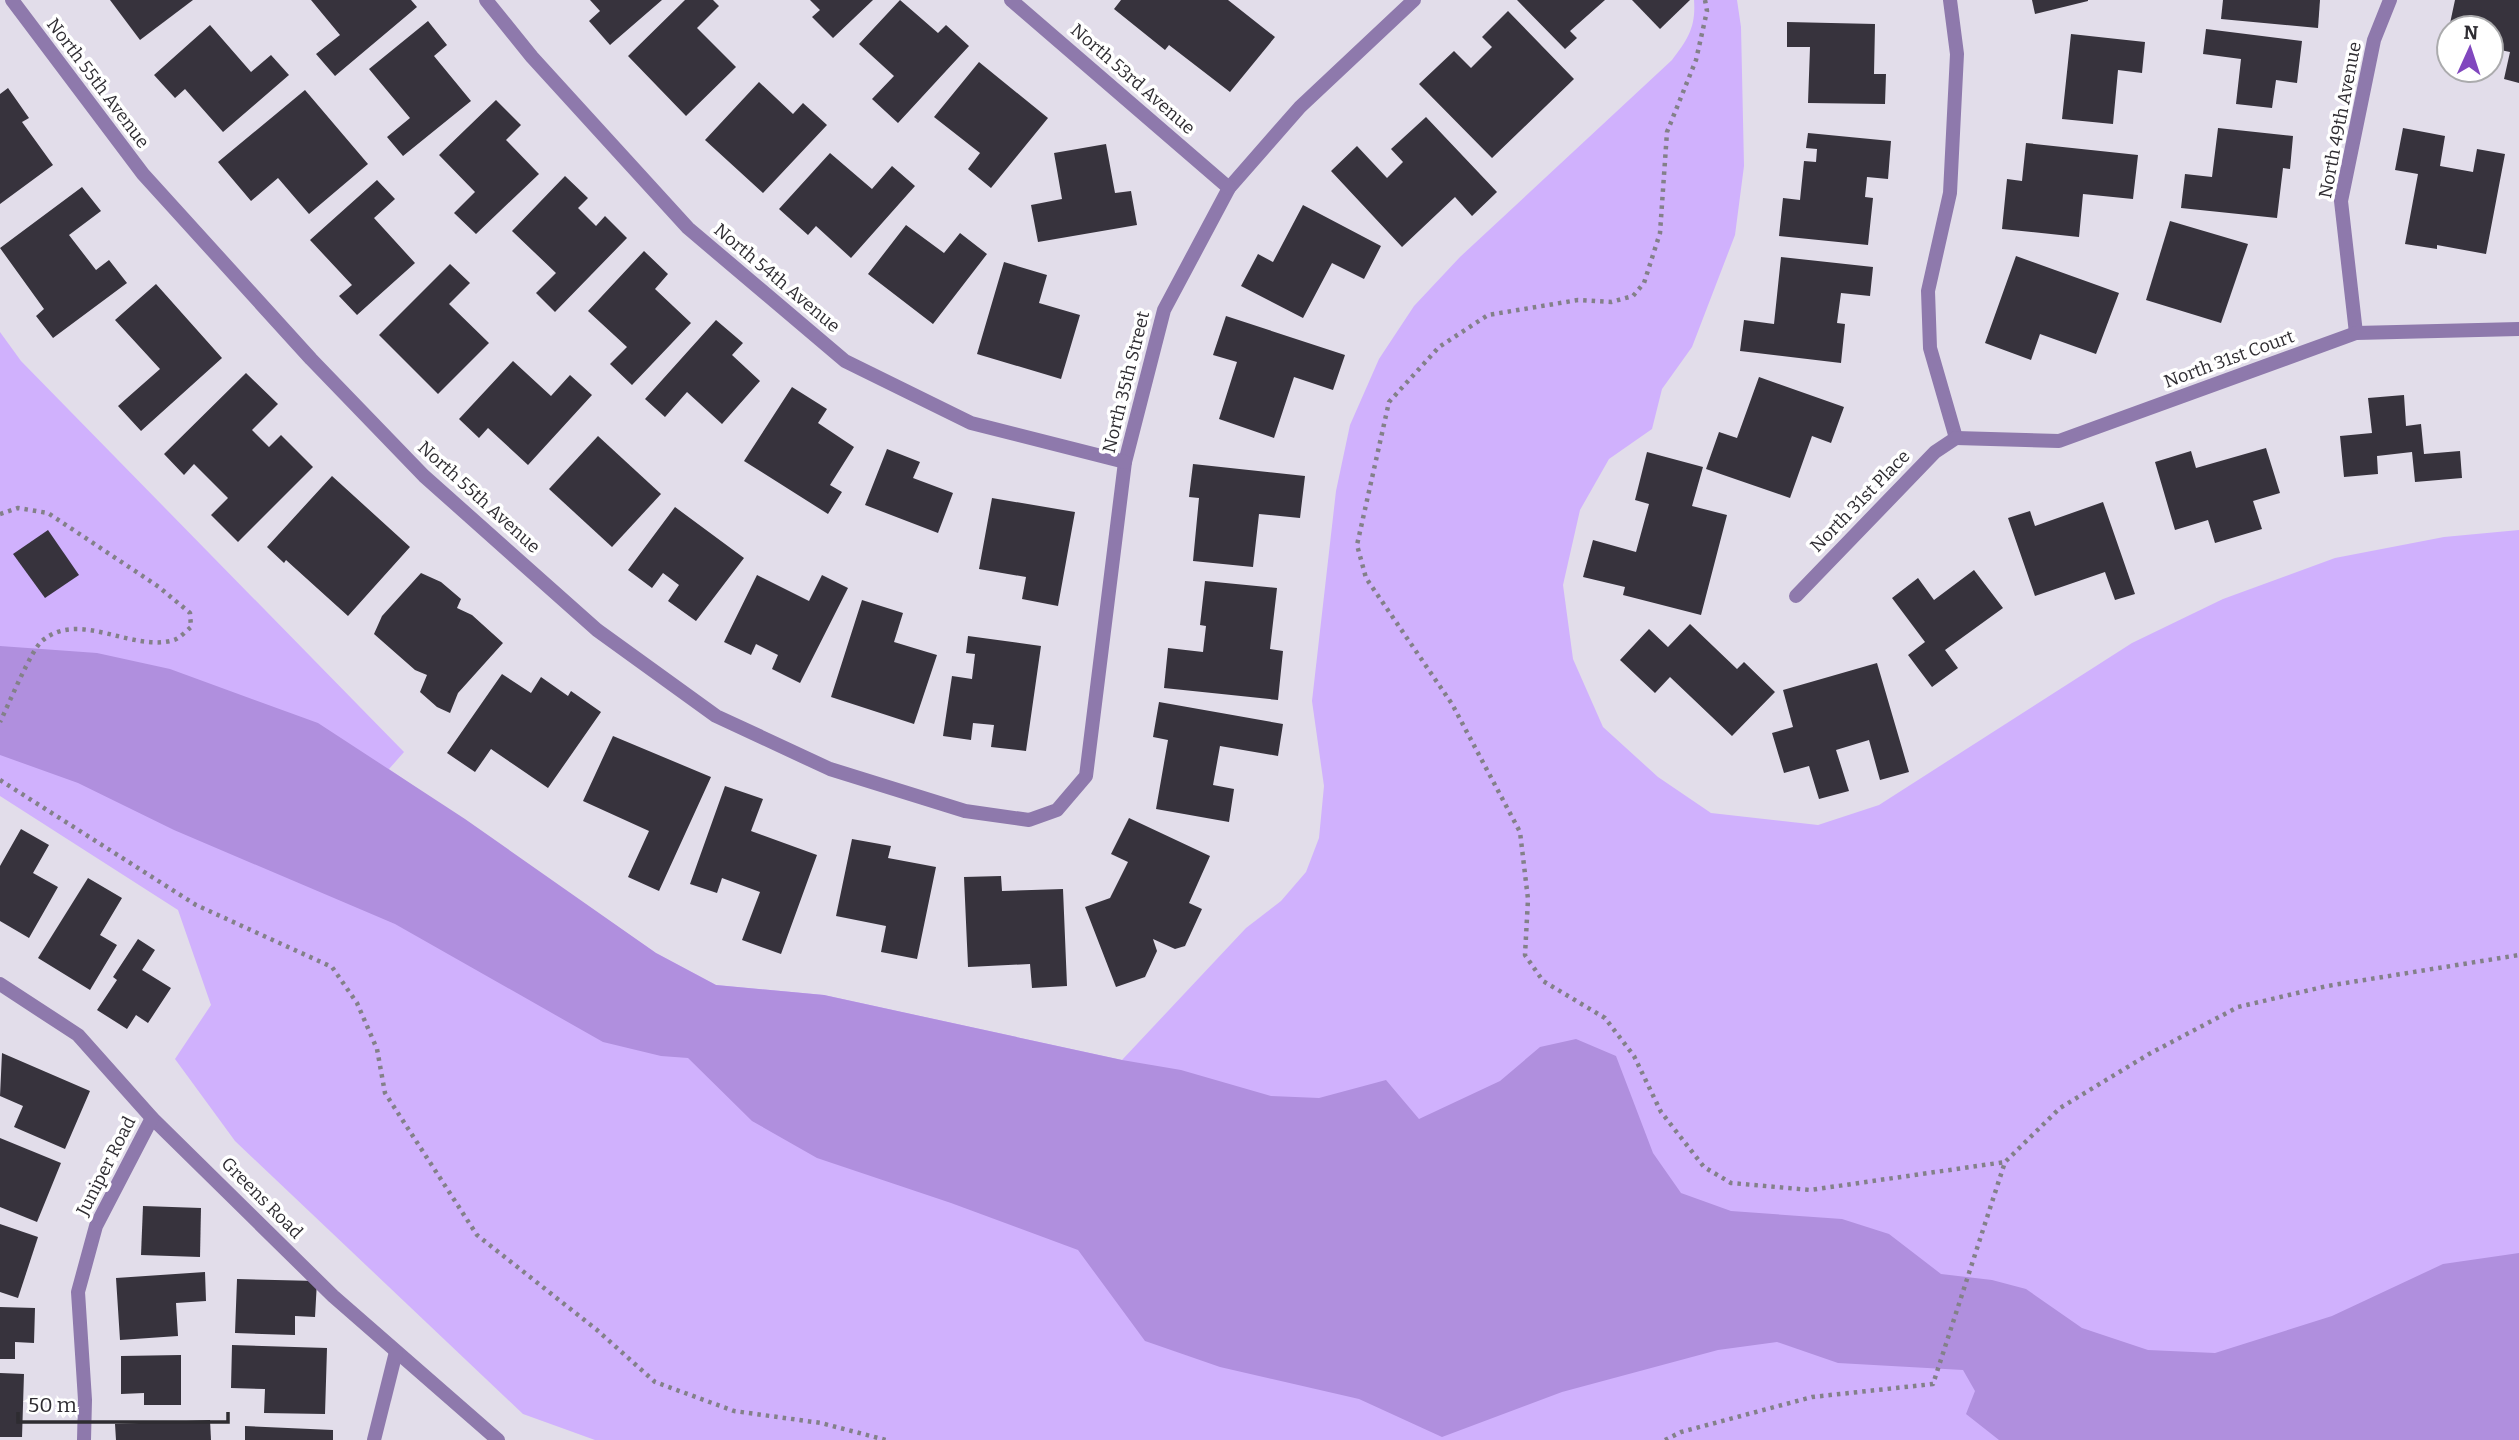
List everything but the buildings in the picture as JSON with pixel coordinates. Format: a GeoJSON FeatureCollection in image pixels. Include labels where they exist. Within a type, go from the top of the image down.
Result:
{"type":"FeatureCollection","features":[{"type":"Feature","properties":{"kind":"street","name":"North 55th Avenue"},"geometry":{"type":"LineString","coordinates":[[12,0],[143,173],[310,359],[424,476],[597,630],[716,716],[830,769],[965,811],[1029,820],[1057,810]]}},
{"type":"Feature","properties":{"kind":"street","name":"North 54th Avenue"},"geometry":{"type":"LineString","coordinates":[[486,0],[532,57],[688,228],[845,361],[971,422],[1125,462]]}},
{"type":"Feature","properties":{"kind":"street","name":"North 53rd Avenue"},"geometry":{"type":"LineString","coordinates":[[1012,0],[1229,188]]}},
{"type":"Feature","properties":{"kind":"street","name":"North 35th Street"},"geometry":{"type":"LineString","coordinates":[[1057,810],[1087,776],[1125,462],[1164,310],[1229,188],[1300,107],[1414,0]]}},
{"type":"Feature","properties":{"kind":"street"},"geometry":{"type":"LineString","coordinates":[[1950,0],[1957,54],[1950,193],[1928,291],[1930,348],[1956,438]]}},
{"type":"Feature","properties":{"kind":"street","name":"North 49th Avenue"},"geometry":{"type":"LineString","coordinates":[[2356,333],[2341,201],[2374,40],[2390,0]]}},
{"type":"Feature","properties":{"kind":"street","name":"North 31st Court"},"geometry":{"type":"LineString","coordinates":[[1956,438],[2059,441],[2356,333],[2519,329]]}},
{"type":"Feature","properties":{"kind":"street","name":"North 31st Place"},"geometry":{"type":"LineString","coordinates":[[1796,596],[1935,452],[1956,438]]}},
{"type":"Feature","properties":{"kind":"street","name":"Greens Road"},"geometry":{"type":"LineString","coordinates":[[0,984],[78,1035],[152,1118],[332,1296],[498,1440]]}},
{"type":"Feature","properties":{"kind":"street","name":"Juniper Road"},"geometry":{"type":"LineString","coordinates":[[84,1440],[85,1400],[78,1292],[96,1226],[152,1118]]}},
{"type":"Feature","properties":{"kind":"street"},"geometry":{"type":"LineString","coordinates":[[374,1440],[396,1352]]}},
{"type":"Feature","properties":{"kind":"path"},"geometry":{"type":"LineString","coordinates":[[1705,0],[1707,11],[1696,60],[1667,132],[1660,233],[1644,282],[1633,296],[1611,302],[1578,300],[1488,315],[1439,347],[1389,402],[1357,545],[1366,578],[1452,704],[1520,832],[1528,899],[1525,955],[1543,981],[1605,1018],[1634,1056],[1661,1112],[1704,1167],[1731,1183],[1810,1190],[2005,1162]]}},
{"type":"Feature","properties":{"kind":"path"},"geometry":{"type":"LineString","coordinates":[[0,514],[18,508],[48,513],[159,587],[190,613],[191,627],[177,639],[159,643],[104,632],[61,630],[40,641],[0,722]]}},
{"type":"Feature","properties":{"kind":"path"},"geometry":{"type":"LineString","coordinates":[[0,780],[196,905],[332,967],[357,1003],[377,1049],[385,1093],[477,1235],[597,1330],[655,1382],[734,1411],[821,1423],[886,1440]]}},
{"type":"Feature","properties":{"kind":"path"},"geometry":{"type":"LineString","coordinates":[[1665,1440],[1681,1432],[1812,1397],[1933,1384],[2005,1162],[2060,1108],[2149,1054],[2238,1007],[2327,986],[2519,955]]}},
{"type":"Feature","properties":{"kind":"shaded area"},"geometry":{"type":"Polygon","coordinates":[[[1694,0],[1737,0],[1741,27],[1744,166],[1735,235],[1692,347],[1662,389],[1652,429],[1609,459],[1580,510],[1563,585],[1573,659],[1603,727],[1658,777],[1711,813],[1818,825],[1879,805],[2132,643],[2223,599],[2335,558],[2444,537],[2519,530],[2519,1440],[595,1440],[523,1414],[235,1141],[175,1059],[211,1005],[178,910],[0,796],[0,332],[21,361],[404,752],[389,769],[656,953],[716,985],[824,995],[1122,1060],[1246,928],[1281,901],[1306,872],[1319,838],[1324,786],[1312,701],[1336,491],[1350,425],[1379,359],[1414,306],[1460,257],[1672,60],[1690,32],[1694,18],[1694,0]]]}},
{"type":"Feature","properties":{"kind":"shaded area"},"geometry":{"type":"Polygon","coordinates":[[[0,646],[97,653],[170,669],[318,723],[465,819],[656,953],[716,985],[824,995],[1122,1060],[1181,1070],[1271,1096],[1319,1098],[1386,1080],[1419,1119],[1500,1081],[1540,1047],[1576,1039],[1616,1056],[1653,1153],[1681,1193],[1731,1211],[1842,1219],[1889,1234],[1941,1274],[1992,1280],[2026,1289],[2082,1328],[2148,1350],[2215,1353],[2332,1316],[2443,1264],[2519,1253],[2519,1440],[1999,1440],[1966,1414],[1975,1391],[1963,1370],[1838,1363],[1777,1342],[1718,1350],[1562,1392],[1442,1437],[1359,1399],[1220,1367],[1145,1341],[1078,1250],[951,1203],[817,1158],[752,1121],[688,1058],[661,1056],[603,1042],[395,924],[174,830],[78,783],[0,755],[0,646]]]}}]}
